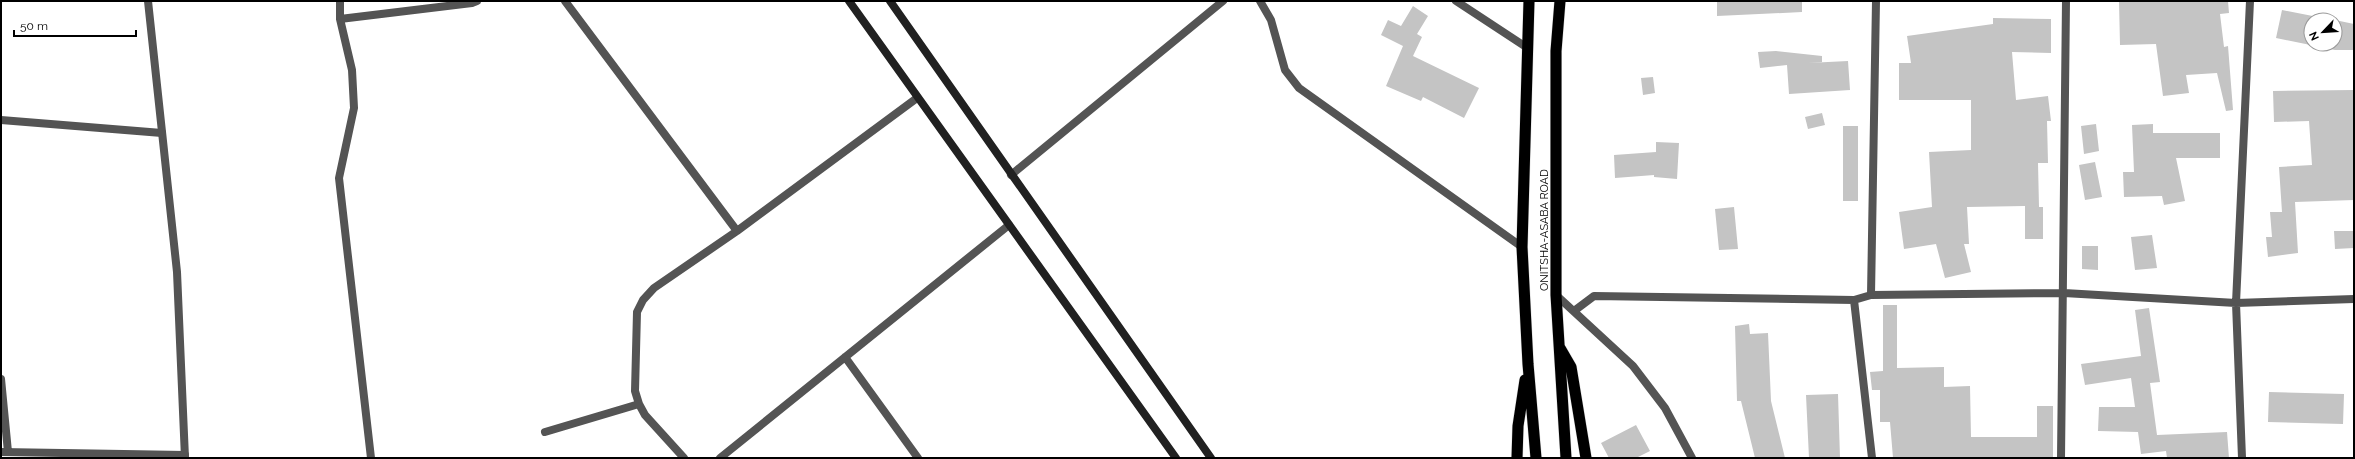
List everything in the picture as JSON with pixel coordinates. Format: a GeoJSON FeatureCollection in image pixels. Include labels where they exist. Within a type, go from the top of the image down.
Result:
{"type":"FeatureCollection","features":[{"type":"Feature","properties":{"kind":"highway"},"geometry":{"type":"LineString","coordinates":[[1529,1],[1526,47],[1522,247],[1528,364],[1536,458]]}},
{"type":"Feature","properties":{"kind":"highway","name":"ONITSHA-ASABA ROAD"},"geometry":{"type":"LineString","coordinates":[[1560,1],[1556,51],[1556,295],[1566,458]]}},
{"type":"Feature","properties":{"kind":"highway"},"geometry":{"type":"LineString","coordinates":[[1559,345],[1571,367],[1586,458]]}},
{"type":"Feature","properties":{"kind":"highway"},"geometry":{"type":"LineString","coordinates":[[1517,458],[1518,426],[1528,364]]}},
{"type":"Feature","properties":{"kind":"main road"},"geometry":{"type":"LineString","coordinates":[[849,1],[1174,457]]}},
{"type":"Feature","properties":{"kind":"main road"},"geometry":{"type":"LineString","coordinates":[[890,1],[1211,458]]}},
{"type":"Feature","properties":{"kind":"street"},"geometry":{"type":"LineString","coordinates":[[1,379],[4,452],[185,457],[177,272],[148,1]]}},
{"type":"Feature","properties":{"kind":"street"},"geometry":{"type":"LineString","coordinates":[[340,1],[340,19],[352,70],[354,108],[339,178],[371,458]]}},
{"type":"Feature","properties":{"kind":"street"},"geometry":{"type":"LineString","coordinates":[[340,19],[472,4],[477,1]]}},
{"type":"Feature","properties":{"kind":"street"},"geometry":{"type":"LineString","coordinates":[[565,1],[737,231]]}},
{"type":"Feature","properties":{"kind":"street"},"geometry":{"type":"LineString","coordinates":[[1011,175],[1223,1]]}},
{"type":"Feature","properties":{"kind":"street"},"geometry":{"type":"LineString","coordinates":[[1260,1],[1271,20],[1284,70],[1299,88],[1522,247]]}},
{"type":"Feature","properties":{"kind":"street"},"geometry":{"type":"LineString","coordinates":[[1456,1],[1526,47]]}},
{"type":"Feature","properties":{"kind":"street"},"geometry":{"type":"LineString","coordinates":[[1871,295],[1876,1]]}},
{"type":"Feature","properties":{"kind":"street"},"geometry":{"type":"LineString","coordinates":[[2061,458],[2066,1]]}},
{"type":"Feature","properties":{"kind":"street"},"geometry":{"type":"LineString","coordinates":[[2242,458],[2236,302],[2250,1]]}},
{"type":"Feature","properties":{"kind":"street"},"geometry":{"type":"LineString","coordinates":[[684,458],[645,415],[639,404],[635,391],[637,312],[643,300],[654,288],[737,231],[917,98]]}},
{"type":"Feature","properties":{"kind":"street"},"geometry":{"type":"LineString","coordinates":[[1,120],[162,133]]}},
{"type":"Feature","properties":{"kind":"street"},"geometry":{"type":"LineString","coordinates":[[720,458],[1010,225]]}},
{"type":"Feature","properties":{"kind":"street"},"geometry":{"type":"LineString","coordinates":[[1574,310],[1594,296],[1854,300],[1871,295],[2064,293],[2236,302],[2354,299]]}},
{"type":"Feature","properties":{"kind":"street"},"geometry":{"type":"LineString","coordinates":[[1556,295],[1633,366],[1665,408],[1681,435],[1692,458]]}},
{"type":"Feature","properties":{"kind":"street"},"geometry":{"type":"LineString","coordinates":[[1854,300],[1872,458]]}},
{"type":"Feature","properties":{"kind":"street"},"geometry":{"type":"LineString","coordinates":[[845,357],[918,458]]}},
{"type":"Feature","properties":{"kind":"street"},"geometry":{"type":"LineString","coordinates":[[545,432],[639,404]]}},
{"type":"Feature","properties":{"kind":"building"},"geometry":{"type":"Polygon","coordinates":[[[1717,1],[1802,1],[1802,12],[1717,16],[1717,1]]]}},
{"type":"Feature","properties":{"kind":"building"},"geometry":{"type":"Polygon","coordinates":[[[2119,1],[2228,1],[2229,13],[2220,14],[2224,47],[2228,46],[2233,110],[2226,111],[2217,73],[2186,75],[2189,93],[2163,96],[2156,44],[2120,45],[2119,1]]]}},
{"type":"Feature","properties":{"kind":"building"},"geometry":{"type":"Polygon","coordinates":[[[1413,6],[1428,16],[1417,34],[1422,37],[1413,56],[1479,88],[1464,118],[1423,97],[1421,101],[1386,86],[1403,46],[1381,35],[1388,20],[1401,26],[1413,6]]]}},
{"type":"Feature","properties":{"kind":"building"},"geometry":{"type":"Polygon","coordinates":[[[2282,10],[2303,14],[2303,43],[2276,38],[2282,10]]]}},
{"type":"Feature","properties":{"kind":"building"},"geometry":{"type":"Polygon","coordinates":[[[1993,18],[2051,19],[2051,53],[2012,52],[2016,100],[2048,96],[2051,121],[2047,121],[2048,163],[2038,163],[2039,207],[2043,207],[2043,239],[2025,239],[2025,206],[1967,207],[1969,244],[1964,244],[1971,272],[1945,278],[1936,244],[1904,249],[1899,212],[1932,207],[1929,152],[1971,150],[1971,100],[1899,100],[1899,63],[1911,63],[1907,36],[1993,24],[1993,18]]]}},
{"type":"Feature","properties":{"kind":"building"},"geometry":{"type":"Polygon","coordinates":[[[2343,22],[2354,24],[2354,50],[2343,50],[2343,22]]]}},
{"type":"Feature","properties":{"kind":"building"},"geometry":{"type":"Polygon","coordinates":[[[1776,51],[1822,56],[1822,62],[1808,63],[1848,61],[1850,90],[1789,94],[1787,65],[1760,68],[1758,52],[1776,51]]]}},
{"type":"Feature","properties":{"kind":"building"},"geometry":{"type":"Polygon","coordinates":[[[1653,77],[1655,93],[1643,95],[1641,78],[1653,77]]]}},
{"type":"Feature","properties":{"kind":"building"},"geometry":{"type":"Polygon","coordinates":[[[2354,90],[2354,200],[2295,202],[2298,253],[2268,257],[2266,237],[2272,237],[2270,212],[2282,212],[2279,167],[2312,165],[2309,121],[2274,122],[2273,91],[2354,90]]]}},
{"type":"Feature","properties":{"kind":"building"},"geometry":{"type":"Polygon","coordinates":[[[1822,113],[1825,125],[1808,129],[1805,117],[1822,113]]]}},
{"type":"Feature","properties":{"kind":"building"},"geometry":{"type":"Polygon","coordinates":[[[2096,124],[2099,151],[2084,154],[2081,126],[2096,124]]]}},
{"type":"Feature","properties":{"kind":"building"},"geometry":{"type":"Polygon","coordinates":[[[2153,124],[2153,133],[2220,133],[2220,158],[2176,158],[2185,201],[2164,205],[2162,196],[2124,197],[2123,172],[2134,172],[2132,125],[2153,124]]]}},
{"type":"Feature","properties":{"kind":"building"},"geometry":{"type":"Polygon","coordinates":[[[1843,126],[1858,126],[1858,201],[1843,201],[1843,126]]]}},
{"type":"Feature","properties":{"kind":"building"},"geometry":{"type":"Polygon","coordinates":[[[1656,142],[1679,143],[1677,179],[1654,177],[1654,175],[1615,178],[1614,155],[1656,152],[1656,142]]]}},
{"type":"Feature","properties":{"kind":"building"},"geometry":{"type":"Polygon","coordinates":[[[2095,162],[2102,197],[2085,200],[2079,165],[2095,162]]]}},
{"type":"Feature","properties":{"kind":"building"},"geometry":{"type":"Polygon","coordinates":[[[1734,207],[1738,249],[1719,250],[1715,209],[1734,207]]]}},
{"type":"Feature","properties":{"kind":"building"},"geometry":{"type":"Polygon","coordinates":[[[2334,231],[2354,231],[2354,248],[2335,249],[2334,231]]]}},
{"type":"Feature","properties":{"kind":"building"},"geometry":{"type":"Polygon","coordinates":[[[2152,235],[2157,268],[2135,270],[2131,237],[2152,235]]]}},
{"type":"Feature","properties":{"kind":"building"},"geometry":{"type":"Polygon","coordinates":[[[2082,246],[2098,246],[2098,270],[2082,269],[2082,246]]]}},
{"type":"Feature","properties":{"kind":"building"},"geometry":{"type":"Polygon","coordinates":[[[1883,305],[1897,305],[1897,368],[1944,367],[1944,387],[1970,386],[1971,437],[2037,437],[2037,406],[2053,406],[2053,458],[1893,458],[1890,422],[1880,422],[1880,390],[1872,390],[1870,372],[1883,371],[1883,305]]]}},
{"type":"Feature","properties":{"kind":"building"},"geometry":{"type":"Polygon","coordinates":[[[2149,308],[2160,382],[2150,383],[2157,435],[2227,432],[2229,458],[2167,458],[2166,451],[2141,454],[2138,432],[2098,431],[2099,407],[2135,407],[2131,378],[2085,385],[2081,364],[2141,356],[2135,310],[2149,308]]]}},
{"type":"Feature","properties":{"kind":"building"},"geometry":{"type":"Polygon","coordinates":[[[1749,324],[1750,334],[1768,333],[1771,401],[1785,458],[1755,458],[1741,401],[1737,401],[1735,326],[1749,324]]]}},
{"type":"Feature","properties":{"kind":"building"},"geometry":{"type":"Polygon","coordinates":[[[2269,392],[2344,394],[2343,424],[2268,422],[2269,392]]]}},
{"type":"Feature","properties":{"kind":"building"},"geometry":{"type":"Polygon","coordinates":[[[1838,394],[1840,458],[1809,458],[1806,395],[1838,394]]]}},
{"type":"Feature","properties":{"kind":"building"},"geometry":{"type":"Polygon","coordinates":[[[1636,425],[1650,451],[1636,458],[1609,458],[1601,443],[1636,425]]]}}]}
